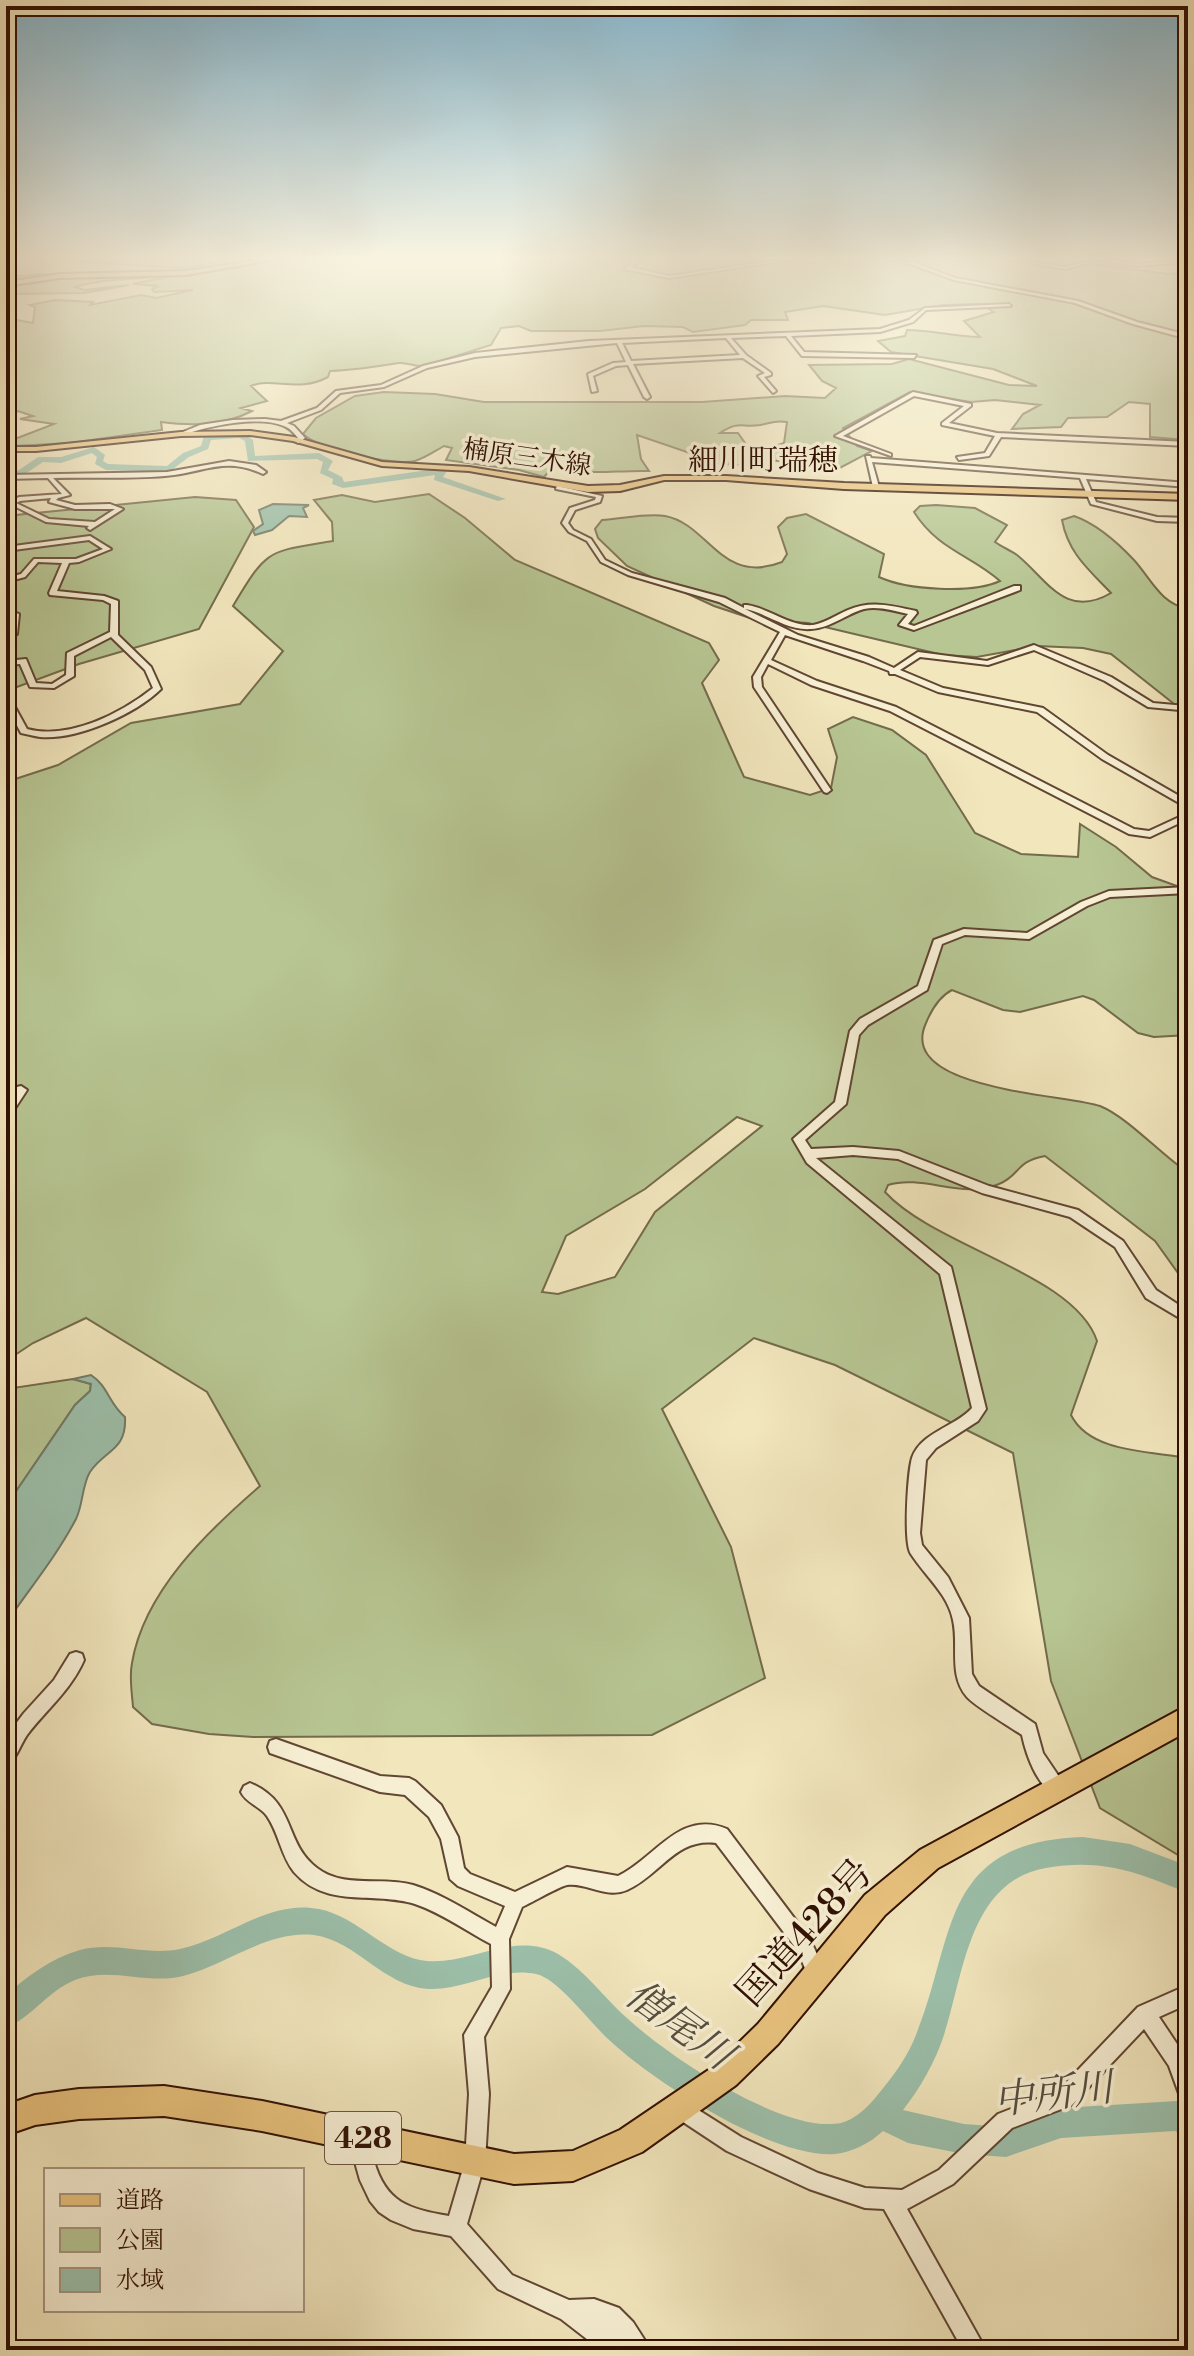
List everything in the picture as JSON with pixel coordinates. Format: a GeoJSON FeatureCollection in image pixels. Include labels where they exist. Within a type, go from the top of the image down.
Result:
{"type":"FeatureCollection","features":[{"type":"Feature","properties":{"kind":"highway","name":"国道428号"},"geometry":{"type":"LineString","coordinates":[[6,2120],[35,2110],[79,2104],[164,2101],[212,2106],[514,2169],[573,2166],[631,2141],[703,2092],[768,2034],[875,1905],[929,1859],[1188,1717]]}},
{"type":"Feature","properties":{"kind":"main road","name":"楠原三木線"},"geometry":{"type":"LineString","coordinates":[[6,449],[36,449],[181,434],[250,433],[298,441],[382,464],[469,469],[600,490],[687,477],[779,479],[876,487],[1188,497]]}},
{"type":"Feature","properties":{"kind":"street"},"geometry":{"type":"LineString","coordinates":[[281,423],[319,409],[338,392],[382,386],[425,367]]}},
{"type":"Feature","properties":{"kind":"street"},"geometry":{"type":"LineString","coordinates":[[594,391],[590,375],[608,367]]}},
{"type":"Feature","properties":{"kind":"street"},"geometry":{"type":"LineString","coordinates":[[632,367],[647,397]]}},
{"type":"Feature","properties":{"kind":"street"},"geometry":{"type":"LineString","coordinates":[[759,367],[769,374],[761,376],[773,391]]}},
{"type":"Feature","properties":{"kind":"street"},"geometry":{"type":"LineString","coordinates":[[889,455],[838,436],[913,394],[969,405],[944,424],[999,435],[1188,444]]}},
{"type":"Feature","properties":{"kind":"street"},"geometry":{"type":"LineString","coordinates":[[181,434],[243,421],[281,423],[291,427],[302,438],[298,441]]}},
{"type":"Feature","properties":{"kind":"street"},"geometry":{"type":"LineString","coordinates":[[999,435],[987,455],[981,458],[866,456],[871,460],[1188,485]]}},
{"type":"Feature","properties":{"kind":"street"},"geometry":{"type":"LineString","coordinates":[[871,460],[876,487]]}},
{"type":"Feature","properties":{"kind":"street"},"geometry":{"type":"LineString","coordinates":[[6,477],[50,479],[167,474],[193,467],[234,465],[263,472]]}},
{"type":"Feature","properties":{"kind":"street"},"geometry":{"type":"LineString","coordinates":[[1083,478],[1088,474],[1188,478]]}},
{"type":"Feature","properties":{"kind":"street"},"geometry":{"type":"LineString","coordinates":[[1083,478],[1093,503],[1157,519],[1188,520]]}},
{"type":"Feature","properties":{"kind":"street"},"geometry":{"type":"LineString","coordinates":[[50,479],[67,495],[11,501],[48,521],[94,524]]}},
{"type":"Feature","properties":{"kind":"street"},"geometry":{"type":"LineString","coordinates":[[560,485],[558,488],[599,496],[598,501],[572,509],[565,523],[571,531],[589,540],[603,561],[641,579],[740,607],[768,611],[804,628],[823,624],[864,606],[913,613],[903,625],[914,628],[1017,588]]}},
{"type":"Feature","properties":{"kind":"street"},"geometry":{"type":"LineString","coordinates":[[6,580],[23,576],[36,560],[66,562],[97,556],[108,549],[90,538],[87,531],[120,509],[110,506],[75,507],[51,501],[58,496]]}},
{"type":"Feature","properties":{"kind":"street"},"geometry":{"type":"LineString","coordinates":[[6,549],[90,538]]}},
{"type":"Feature","properties":{"kind":"street"},"geometry":{"type":"LineString","coordinates":[[6,698],[24,731],[48,735],[94,723],[146,698],[157,689],[155,678],[114,633],[115,603],[53,593],[66,562]]}},
{"type":"Feature","properties":{"kind":"street"},"geometry":{"type":"LineString","coordinates":[[740,607],[784,631],[941,690],[1040,710],[1105,757],[1188,805]]}},
{"type":"Feature","properties":{"kind":"street"},"geometry":{"type":"LineString","coordinates":[[6,611],[15,614],[13,634],[6,638]]}},
{"type":"Feature","properties":{"kind":"street"},"geometry":{"type":"LineString","coordinates":[[784,631],[757,677],[758,687],[827,790]]}},
{"type":"Feature","properties":{"kind":"street"},"geometry":{"type":"LineString","coordinates":[[6,663],[23,661],[33,685],[54,686],[70,676],[70,655],[114,633]]}},
{"type":"Feature","properties":{"kind":"street"},"geometry":{"type":"LineString","coordinates":[[893,672],[918,654],[988,663],[1034,647],[1108,679],[1151,705],[1183,708],[1188,720]]}},
{"type":"Feature","properties":{"kind":"street"},"geometry":{"type":"LineString","coordinates":[[766,660],[814,683],[893,709],[1132,832],[1150,834],[1188,816]]}},
{"type":"Feature","properties":{"kind":"street"},"geometry":{"type":"LineString","coordinates":[[1057,1787],[1035,1757],[1029,1730],[973,1692],[964,1676],[961,1618],[943,1582],[915,1548],[913,1533],[919,1459],[925,1448],[972,1419],[979,1409],[946,1271],[806,1154],[799,1139],[840,1104],[854,1034],[864,1022],[923,988],[938,942],[964,932],[1029,936],[1109,894],[1188,890]]}},
{"type":"Feature","properties":{"kind":"street"},"geometry":{"type":"LineString","coordinates":[[6,1113],[21,1090]]}},
{"type":"Feature","properties":{"kind":"street"},"geometry":{"type":"LineString","coordinates":[[806,1154],[853,1151],[899,1155],[986,1190],[1074,1213],[1119,1244],[1151,1294],[1188,1318]]}},
{"type":"Feature","properties":{"kind":"street"},"geometry":{"type":"LineString","coordinates":[[6,1757],[23,1726],[62,1684],[76,1660]]}},
{"type":"Feature","properties":{"kind":"street"},"geometry":{"type":"LineString","coordinates":[[276,1747],[380,1784],[409,1787],[435,1811],[449,1837],[456,1873],[464,1880],[516,1901]]}},
{"type":"Feature","properties":{"kind":"street"},"geometry":{"type":"LineString","coordinates":[[250,1792],[266,1798],[274,1806],[295,1862],[311,1876],[348,1892],[390,1890],[411,1894],[500,1939]]}},
{"type":"Feature","properties":{"kind":"street"},"geometry":{"type":"LineString","coordinates":[[456,2227],[475,2162],[479,2094],[474,2035],[501,1989],[500,1939],[516,1901],[567,1876],[618,1885],[629,1881],[682,1837],[695,1831],[710,1832],[721,1835],[733,1847],[804,1945],[817,1974]]}},
{"type":"Feature","properties":{"kind":"street"},"geometry":{"type":"LineString","coordinates":[[703,2092],[734,2144],[816,2182],[865,2198],[904,2200],[946,2177],[1005,2121],[1065,2098],[1145,2014],[1187,1995]]}},
{"type":"Feature","properties":{"kind":"street"},"geometry":{"type":"LineString","coordinates":[[1145,2014],[1176,2060],[1188,2092]]}},
{"type":"Feature","properties":{"kind":"street"},"geometry":{"type":"LineString","coordinates":[[358,2137],[365,2170],[382,2202],[407,2219],[456,2227],[505,2282],[569,2311],[618,2350]]}},
{"type":"Feature","properties":{"kind":"street"},"geometry":{"type":"LineString","coordinates":[[890,2199],[975,2350]]}},
{"type":"Feature","properties":{"kind":"street"},"geometry":{"type":"LineString","coordinates":[[569,2311],[591,2307],[618,2319],[640,2350]]}},
{"type":"Feature","properties":{"kind":"green space"},"geometry":{"type":"Polygon","coordinates":[[[6,367],[371,367],[330,371],[328,377],[307,384],[251,386],[267,401],[241,408],[252,411],[219,422],[161,422],[162,430],[70,443],[14,446],[7,442],[54,424],[20,419],[33,416],[18,411],[6,419],[6,367]]]}},
{"type":"Feature","properties":{"kind":"green space"},"geometry":{"type":"Polygon","coordinates":[[[811,367],[940,367],[1009,385],[1037,386],[981,367],[1188,367],[1188,440],[1150,437],[1150,404],[1129,402],[1107,417],[1068,418],[1061,427],[1012,429],[1023,414],[1040,405],[995,400],[971,402],[910,392],[843,428],[857,446],[872,451],[836,470],[794,462],[760,460],[757,452],[784,443],[787,422],[783,421],[736,426],[720,433],[738,433],[750,450],[744,455],[744,465],[698,463],[690,453],[637,435],[641,459],[649,471],[564,470],[581,460],[578,455],[562,456],[544,477],[519,470],[446,460],[452,448],[444,446],[415,461],[390,461],[340,450],[303,434],[316,418],[355,396],[384,392],[435,394],[484,402],[702,402],[785,396],[825,398],[836,388],[822,381],[811,367]]]}},
{"type":"Feature","properties":{"kind":"green space"},"geometry":{"type":"Polygon","coordinates":[[[429,494],[465,518],[515,560],[709,643],[719,660],[702,683],[744,777],[810,795],[831,788],[837,757],[828,729],[853,717],[892,730],[926,755],[975,833],[1021,854],[1078,857],[1080,824],[1116,847],[1152,877],[1188,890],[1188,1035],[1154,1037],[1138,1033],[1094,1000],[1083,996],[1020,1012],[1003,1010],[952,990],[930,1014],[923,1046],[936,1063],[959,1076],[989,1086],[1100,1106],[1130,1125],[1179,1166],[1188,1175],[1188,1287],[1155,1241],[1045,1156],[1023,1165],[999,1184],[985,1188],[902,1182],[888,1185],[885,1192],[936,1229],[1062,1297],[1084,1318],[1097,1341],[1071,1415],[1080,1427],[1092,1437],[1122,1448],[1188,1458],[1188,1861],[1100,1808],[1051,1681],[1013,1453],[835,1365],[754,1338],[662,1409],[731,1547],[765,1678],[652,1735],[253,1737],[209,1734],[152,1724],[133,1707],[132,1663],[150,1611],[181,1564],[260,1486],[207,1392],[86,1318],[33,1343],[6,1361],[6,782],[58,765],[131,723],[240,704],[283,651],[233,606],[254,572],[263,562],[282,551],[333,541],[332,522],[314,500],[342,495],[375,502],[429,494]],[[737,1117],[645,1189],[566,1236],[542,1292],[558,1294],[615,1277],[655,1212],[762,1126],[737,1117]]]}},
{"type":"Feature","properties":{"kind":"green space"},"geometry":{"type":"Polygon","coordinates":[[[195,497],[236,500],[254,527],[199,629],[79,664],[6,691],[6,516],[195,497]]]}},
{"type":"Feature","properties":{"kind":"green space"},"geometry":{"type":"Polygon","coordinates":[[[920,506],[975,508],[1007,525],[995,542],[1017,555],[1058,593],[1081,602],[1111,593],[1074,552],[1062,520],[1074,516],[1114,541],[1163,596],[1188,609],[1188,715],[1111,654],[1083,648],[1037,646],[977,657],[943,655],[808,623],[753,619],[714,606],[627,566],[598,538],[595,529],[602,520],[665,516],[680,521],[730,560],[744,566],[761,567],[782,562],[787,554],[778,527],[787,518],[806,514],[884,554],[879,577],[906,585],[940,589],[973,588],[1000,581],[944,544],[914,512],[920,506]]]}},
{"type":"Feature","properties":{"kind":"green space"},"geometry":{"type":"Polygon","coordinates":[[[73,1379],[91,1384],[90,1391],[75,1405],[6,1506],[6,1389],[73,1379]]]}},
{"type":"Feature","properties":{"kind":"water"},"geometry":{"type":"Polygon","coordinates":[[[273,504],[309,505],[303,508],[307,517],[289,516],[272,530],[255,535],[253,531],[263,524],[259,510],[273,504]]]}},
{"type":"Feature","properties":{"kind":"water"},"geometry":{"type":"Polygon","coordinates":[[[91,1375],[125,1417],[122,1437],[90,1472],[76,1519],[6,1623],[6,1506],[75,1405],[90,1391],[91,1384],[73,1379],[91,1375]]]}},
{"type":"Feature","properties":{"kind":"waterway"},"geometry":{"type":"LineString","coordinates":[[6,475],[22,472],[41,459],[61,460],[94,450],[102,457],[98,462],[106,467],[169,469],[186,455],[205,447],[207,438],[240,435],[249,440],[251,459],[319,456],[328,461],[323,471],[339,479],[335,482],[343,485],[442,471],[437,478],[501,499]]}},
{"type":"Feature","properties":{"kind":"waterway","name":"僧尾川"},"geometry":{"type":"LineString","coordinates":[[6,2014],[48,1979],[80,1964],[95,1961],[151,1965],[179,1963],[214,1952],[281,1923],[317,1922],[346,1933],[398,1966],[427,1975],[523,1959],[548,1964],[570,1981],[629,2039],[708,2092],[792,2135],[838,2139],[856,2133],[875,2119],[913,2072],[930,2035],[968,1913],[982,1890],[1003,1871],[1031,1857],[1083,1851],[1130,1857],[1188,1880]]}},
{"type":"Feature","properties":{"kind":"waterway","name":"中所川"},"geometry":{"type":"LineString","coordinates":[[881,2114],[908,2128],[964,2139],[1006,2142],[1061,2123],[1177,2116],[1188,2122]]}},
{"type":"Feature","properties":{"kind":"district","name":"細川町瑞穂"},"geometry":{"type":"Point","coordinates":[763,460]}}]}
